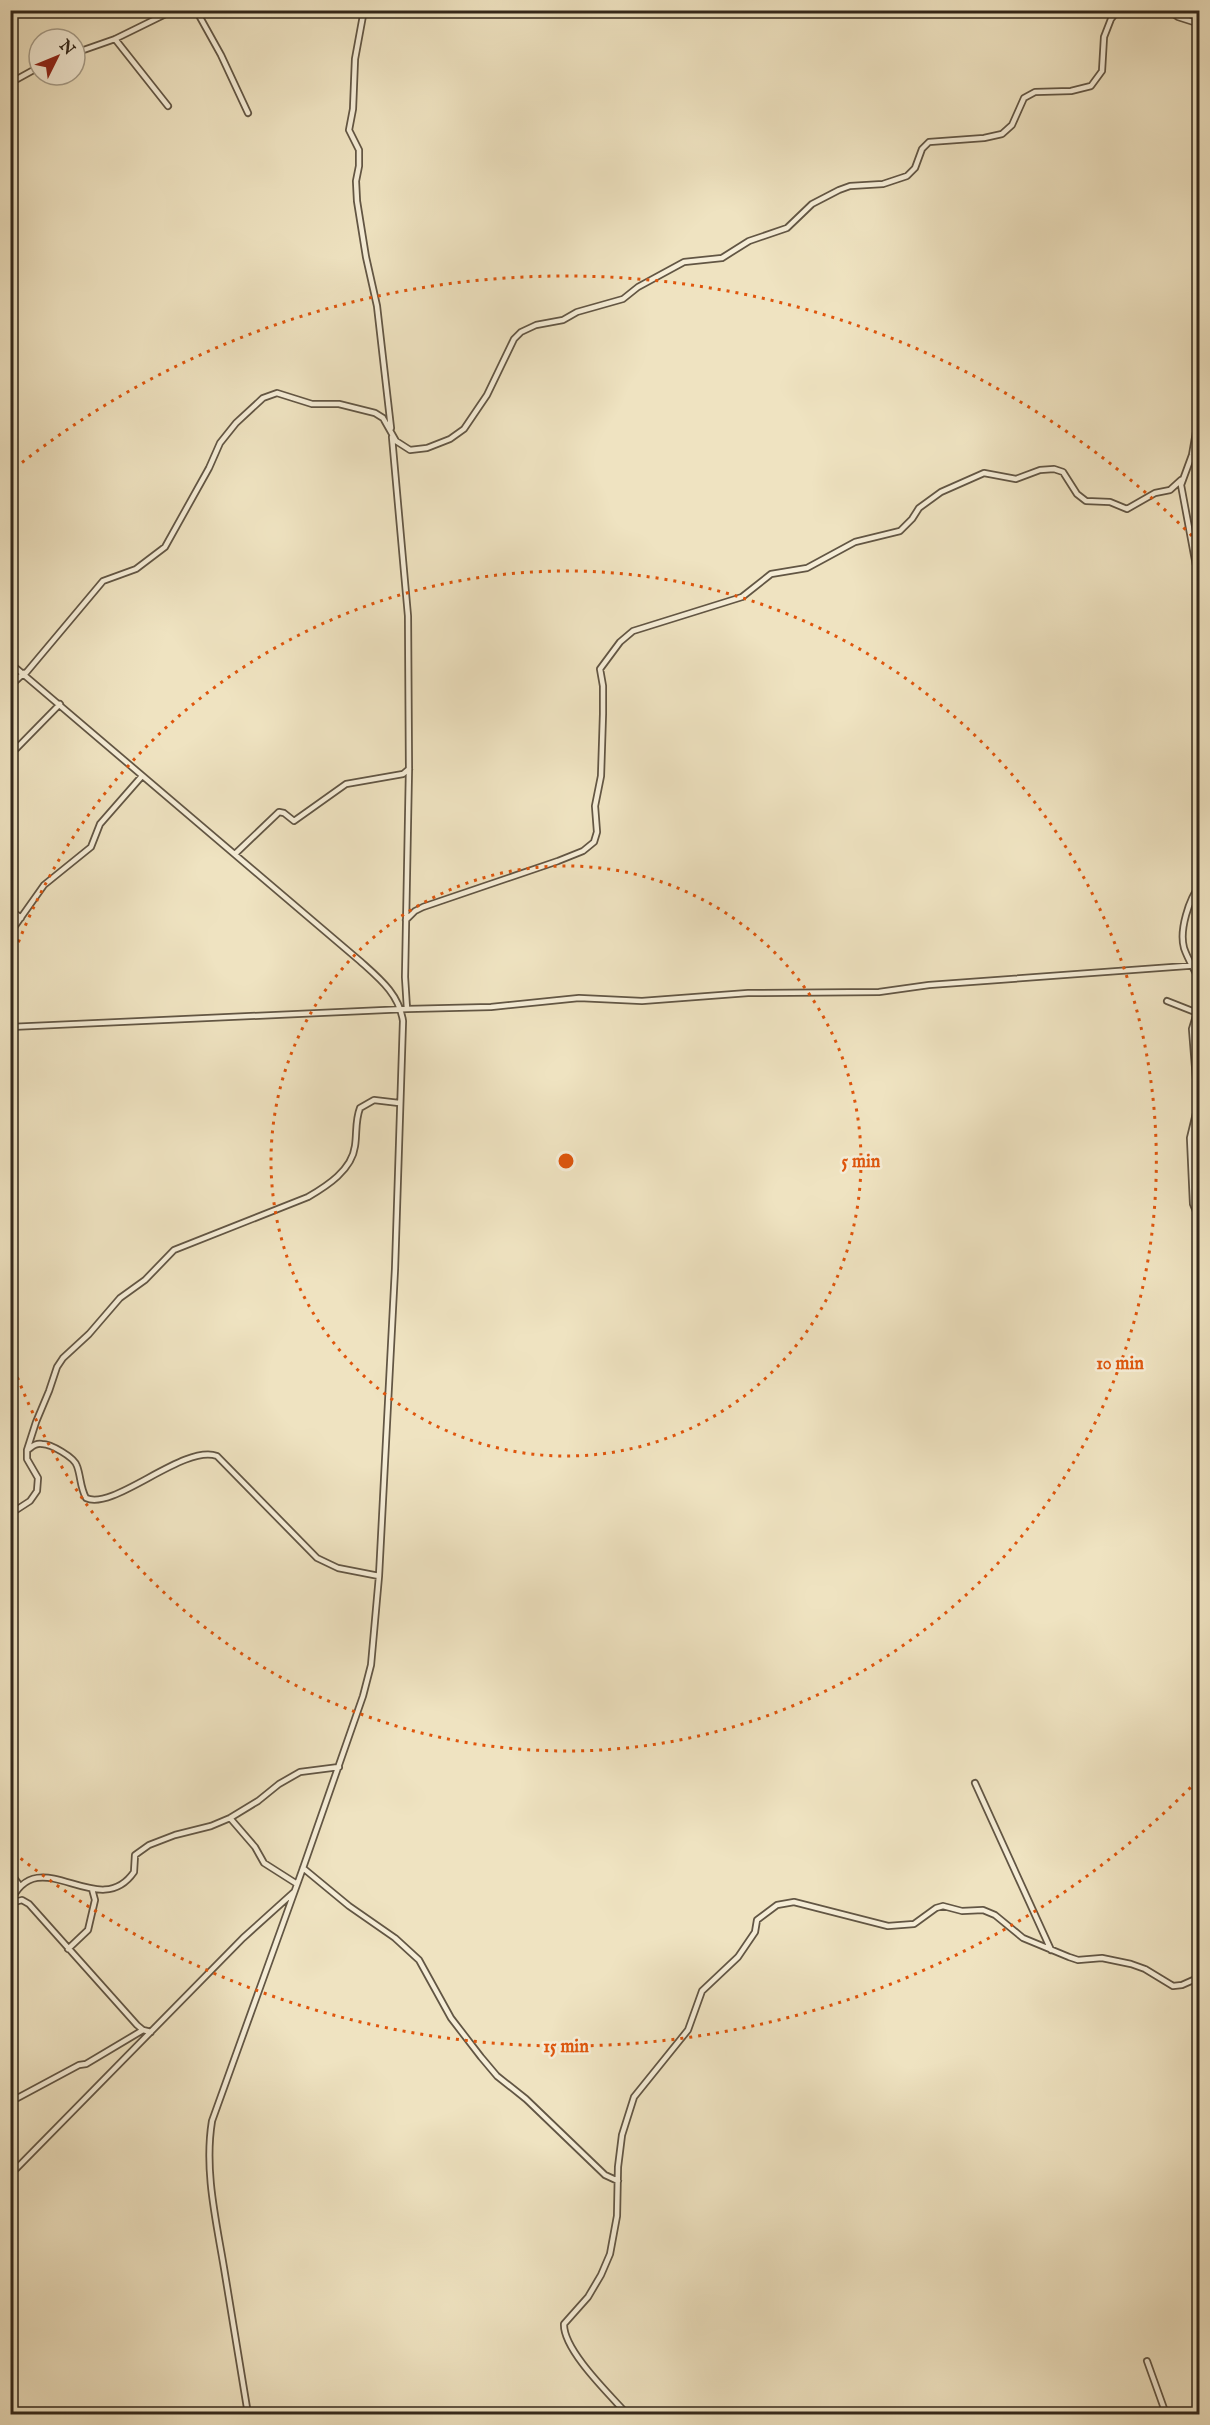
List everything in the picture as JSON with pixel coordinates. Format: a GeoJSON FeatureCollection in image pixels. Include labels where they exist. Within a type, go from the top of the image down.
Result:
{"type":"FeatureCollection","features":[{"type":"Feature","properties":{"kind":"street"},"geometry":{"type":"LineString","coordinates":[[87,49],[115,39],[174,10]]}},
{"type":"Feature","properties":{"kind":"street"},"geometry":{"type":"LineString","coordinates":[[196,10],[221,55],[248,113]]}},
{"type":"Feature","properties":{"kind":"street"},"geometry":{"type":"LineString","coordinates":[[248,2415],[215,2211],[208,2159],[209,2138],[219,2099],[363,1696],[371,1665],[380,1576],[404,1009],[409,769],[408,616],[392,435],[377,306],[357,201],[359,150],[349,130],[353,109],[355,59],[364,10]]}},
{"type":"Feature","properties":{"kind":"street"},"geometry":{"type":"LineString","coordinates":[[10,687],[24,674],[103,581],[136,569],[165,547],[209,468],[220,443],[236,423],[263,398],[277,393],[312,404],[339,404],[375,413],[383,418],[392,435],[406,448],[417,450],[440,443],[459,433],[469,423],[487,395],[514,339],[525,329],[563,320],[577,312],[623,299],[684,262],[722,258],[748,241],[787,228],[812,204],[845,188],[883,184],[906,176],[915,168],[922,149],[929,142],[978,139],[1002,134],[1012,125],[1024,98],[1035,92],[1071,91],[1091,86],[1102,71],[1104,37],[1111,19],[1118,10]]}},
{"type":"Feature","properties":{"kind":"street"},"geometry":{"type":"LineString","coordinates":[[1168,10],[1178,17],[1200,24]]}},
{"type":"Feature","properties":{"kind":"street"},"geometry":{"type":"LineString","coordinates":[[115,39],[168,106]]}},
{"type":"Feature","properties":{"kind":"street"},"geometry":{"type":"LineString","coordinates":[[10,83],[27,74]]}},
{"type":"Feature","properties":{"kind":"street"},"geometry":{"type":"LineString","coordinates":[[406,920],[423,907],[558,861],[583,850],[594,842],[597,832],[596,799],[601,777],[603,686],[600,669],[620,642],[633,631],[742,597],[771,574],[807,568],[855,542],[900,531],[919,508],[940,492],[984,473],[1016,479],[1040,470],[1054,469],[1063,472],[1077,494],[1086,501],[1110,502],[1126,510],[1155,493],[1170,490],[1181,480],[1192,455],[1200,409]]}},
{"type":"Feature","properties":{"kind":"street"},"geometry":{"type":"LineString","coordinates":[[1181,480],[1200,587]]}},
{"type":"Feature","properties":{"kind":"street"},"geometry":{"type":"LineString","coordinates":[[10,663],[379,978],[404,1009]]}},
{"type":"Feature","properties":{"kind":"street"},"geometry":{"type":"LineString","coordinates":[[10,755],[60,704]]}},
{"type":"Feature","properties":{"kind":"street"},"geometry":{"type":"LineString","coordinates":[[235,855],[279,812],[294,821],[346,784],[403,774],[409,769]]}},
{"type":"Feature","properties":{"kind":"street"},"geometry":{"type":"LineString","coordinates":[[10,933],[51,878],[91,847],[100,824],[142,776]]}},
{"type":"Feature","properties":{"kind":"street"},"geometry":{"type":"LineString","coordinates":[[1200,885],[1190,898],[1182,932],[1184,948],[1200,982]]}},
{"type":"Feature","properties":{"kind":"street"},"geometry":{"type":"LineString","coordinates":[[10,909],[21,918]]}},
{"type":"Feature","properties":{"kind":"street"},"geometry":{"type":"LineString","coordinates":[[10,1027],[491,1007],[579,998],[642,1001],[748,993],[879,992],[929,985],[1200,965]]}},
{"type":"Feature","properties":{"kind":"street"},"geometry":{"type":"LineString","coordinates":[[1167,1001],[1198,1014]]}},
{"type":"Feature","properties":{"kind":"street"},"geometry":{"type":"LineString","coordinates":[[1200,1003],[1191,1038],[1197,1069],[1198,1105],[1197,1119],[1190,1138],[1193,1204],[1200,1221]]}},
{"type":"Feature","properties":{"kind":"street"},"geometry":{"type":"LineString","coordinates":[[10,1514],[34,1497],[38,1486],[37,1475],[27,1459],[27,1450],[60,1362],[89,1334],[120,1298],[145,1280],[174,1250],[302,1200],[318,1191],[333,1180],[352,1159],[356,1145],[358,1114],[363,1104],[374,1100],[399,1103]]}},
{"type":"Feature","properties":{"kind":"street"},"geometry":{"type":"LineString","coordinates":[[1192,1179],[1200,1178]]}},
{"type":"Feature","properties":{"kind":"street"},"geometry":{"type":"LineString","coordinates":[[27,1450],[35,1444],[48,1445],[73,1460],[77,1465],[82,1492],[86,1498],[92,1500],[114,1494],[189,1459],[212,1454],[221,1459],[256,1498],[317,1558],[338,1569],[380,1576]]}},
{"type":"Feature","properties":{"kind":"street"},"geometry":{"type":"LineString","coordinates":[[10,1904],[20,1886],[29,1879],[43,1878],[92,1889],[117,1886],[134,1872],[135,1855],[143,1849],[188,1830],[211,1826],[230,1818],[292,1776],[309,1770],[339,1767]]}},
{"type":"Feature","properties":{"kind":"street"},"geometry":{"type":"LineString","coordinates":[[975,1783],[1051,1950]]}},
{"type":"Feature","properties":{"kind":"street"},"geometry":{"type":"LineString","coordinates":[[230,1818],[255,1847],[264,1863],[297,1884]]}},
{"type":"Feature","properties":{"kind":"street"},"geometry":{"type":"LineString","coordinates":[[303,1868],[349,1906],[388,1932],[419,1960],[451,2018],[497,2076],[526,2099],[605,2175],[618,2181]]}},
{"type":"Feature","properties":{"kind":"street"},"geometry":{"type":"LineString","coordinates":[[10,1872],[20,1886]]}},
{"type":"Feature","properties":{"kind":"street"},"geometry":{"type":"LineString","coordinates":[[69,1949],[88,1930],[95,1899],[92,1889]]}},
{"type":"Feature","properties":{"kind":"street"},"geometry":{"type":"LineString","coordinates":[[95,1899],[106,1889]]}},
{"type":"Feature","properties":{"kind":"street"},"geometry":{"type":"LineString","coordinates":[[11,2173],[243,1938],[294,1892]]}},
{"type":"Feature","properties":{"kind":"street"},"geometry":{"type":"LineString","coordinates":[[10,1904],[18,1899],[24,1901],[143,2030],[151,2032]]}},
{"type":"Feature","properties":{"kind":"street"},"geometry":{"type":"LineString","coordinates":[[627,2415],[587,2369],[568,2340],[563,2327],[588,2297],[610,2254],[617,2216],[622,2135],[634,2097],[688,2030],[702,1991],[738,1957],[755,1932],[757,1920],[777,1905],[794,1902],[888,1926],[914,1924],[940,1906],[949,1906],[962,1911],[983,1910],[995,1915],[1023,1938],[1078,1960],[1102,1958],[1141,1967],[1173,1986],[1182,1985],[1200,1977]]}},
{"type":"Feature","properties":{"kind":"street"},"geometry":{"type":"LineString","coordinates":[[10,2102],[86,2064],[143,2030]]}},
{"type":"Feature","properties":{"kind":"street"},"geometry":{"type":"LineString","coordinates":[[1148,2361],[1166,2415]]}}]}
